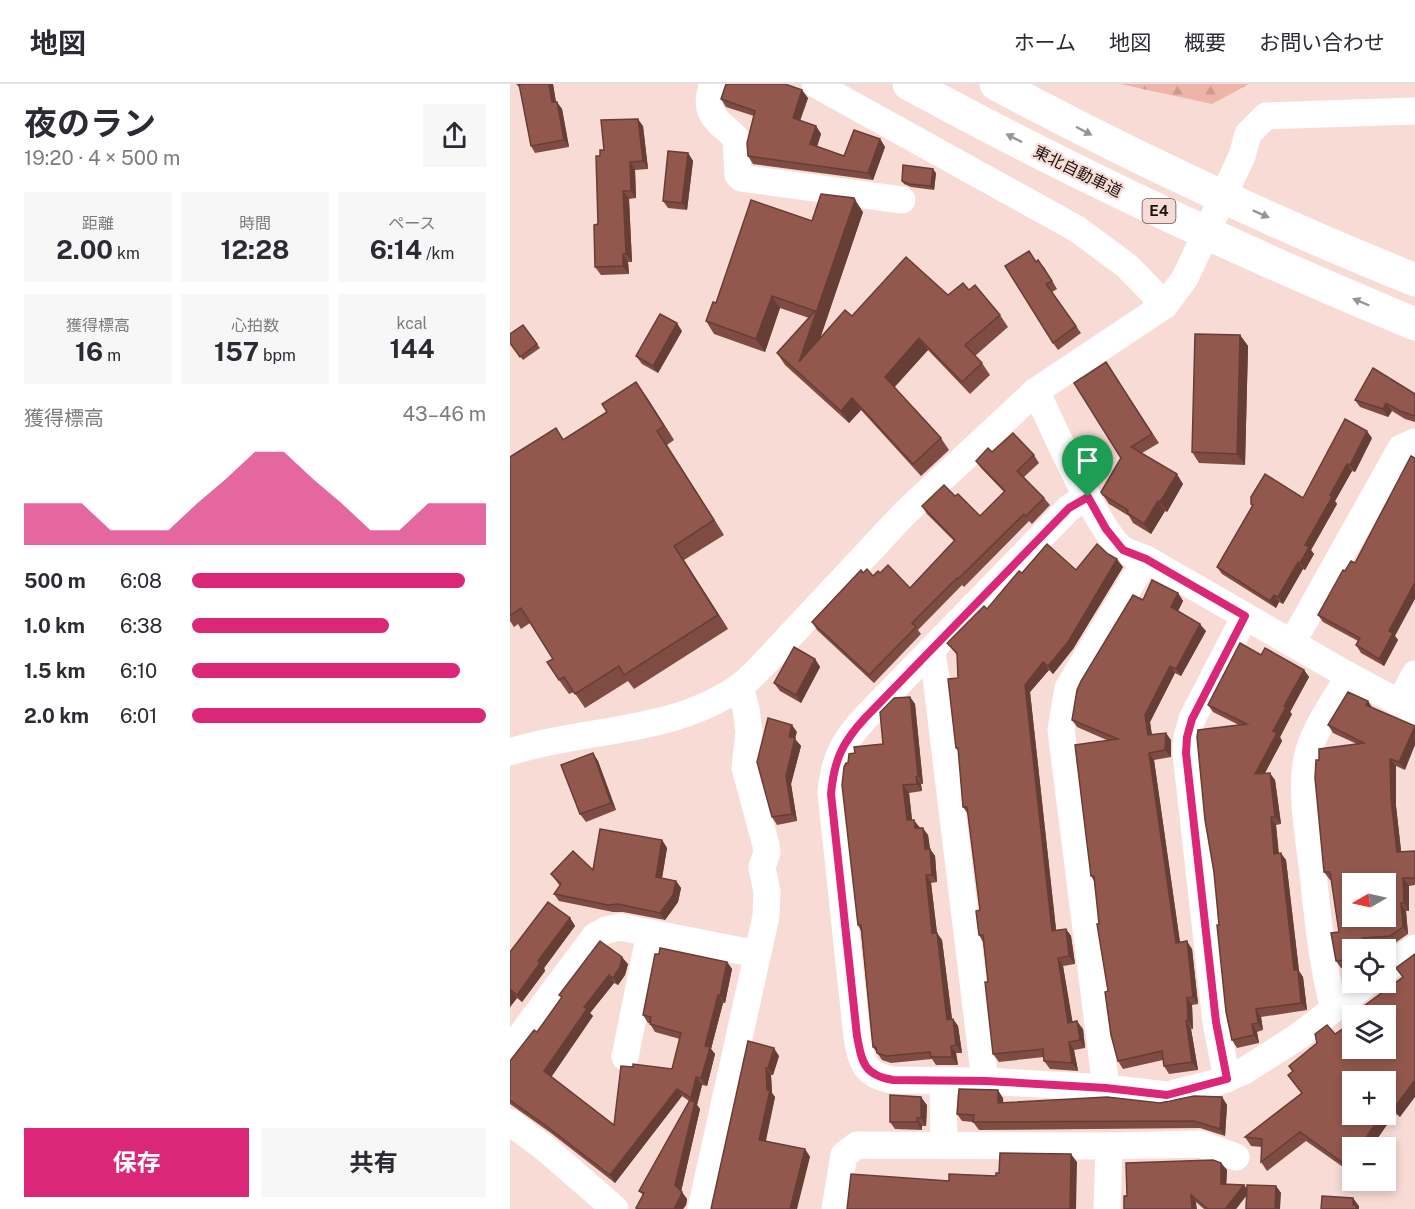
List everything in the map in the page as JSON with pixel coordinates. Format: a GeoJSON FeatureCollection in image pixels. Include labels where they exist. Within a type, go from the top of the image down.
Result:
{"type":"FeatureCollection","features":[{"type":"Feature","properties":{"kind":"highway","name":"東北自動車道"},"geometry":{"type":"LineString","coordinates":[[909,84],[1063,164],[1192,227],[1415,324]]}},
{"type":"Feature","properties":{"kind":"highway","name":"E4"},"geometry":{"type":"LineString","coordinates":[[996,84],[1098,138],[1198,186],[1333,247],[1415,280]]}},
{"type":"Feature","properties":{"kind":"street"},"geometry":{"type":"LineString","coordinates":[[714,84],[708,102],[709,112],[736,138],[738,175],[741,178],[902,200]]}},
{"type":"Feature","properties":{"kind":"street"},"geometry":{"type":"LineString","coordinates":[[815,84],[1077,229],[1127,266],[1165,305]]}},
{"type":"Feature","properties":{"kind":"street"},"geometry":{"type":"LineString","coordinates":[[510,752],[668,719],[709,704],[740,687],[904,514],[1036,392],[1165,305],[1185,278],[1242,156],[1248,134],[1266,116],[1415,111]]}},
{"type":"Feature","properties":{"kind":"street"},"geometry":{"type":"LineString","coordinates":[[1036,392],[1088,497],[1106,529],[1123,550],[1146,559],[1407,707],[1415,674]]}},
{"type":"Feature","properties":{"kind":"street"},"geometry":{"type":"LineString","coordinates":[[1292,643],[1401,448],[1415,442]]}},
{"type":"Feature","properties":{"kind":"street"},"geometry":{"type":"LineString","coordinates":[[1088,497],[1069,508],[931,650],[848,736],[838,756],[833,772],[831,794],[857,1036],[862,1063],[882,1078],[893,1080],[986,1081],[1106,1088],[1167,1095],[1227,1079],[1244,1071],[1290,1042],[1355,993]]}},
{"type":"Feature","properties":{"kind":"street"},"geometry":{"type":"LineString","coordinates":[[1106,1088],[1061,730],[1068,688],[1146,559]]}},
{"type":"Feature","properties":{"kind":"street"},"geometry":{"type":"LineString","coordinates":[[1227,1079],[1216,1022],[1186,753],[1187,737],[1196,709],[1245,616]]}},
{"type":"Feature","properties":{"kind":"street"},"geometry":{"type":"LineString","coordinates":[[931,650],[986,1081]]}},
{"type":"Feature","properties":{"kind":"street"},"geometry":{"type":"LineString","coordinates":[[1334,1010],[1326,981],[1305,811],[1306,775],[1307,758],[1319,728],[1349,676]]}},
{"type":"Feature","properties":{"kind":"street"},"geometry":{"type":"LineString","coordinates":[[701,1209],[766,916],[766,892],[762,867],[767,853],[745,768],[749,732],[740,687]]}},
{"type":"Feature","properties":{"kind":"street"},"geometry":{"type":"LineString","coordinates":[[510,1050],[595,936],[606,930],[620,927],[757,954]]}},
{"type":"Feature","properties":{"kind":"street"},"geometry":{"type":"LineString","coordinates":[[625,1057],[650,933]]}},
{"type":"Feature","properties":{"kind":"street"},"geometry":{"type":"LineString","coordinates":[[1396,962],[1415,948]]}},
{"type":"Feature","properties":{"kind":"street"},"geometry":{"type":"LineString","coordinates":[[943,1080],[944,1145]]}},
{"type":"Feature","properties":{"kind":"street"},"geometry":{"type":"LineString","coordinates":[[510,1122],[546,1149],[615,1209]]}},
{"type":"Feature","properties":{"kind":"street"},"geometry":{"type":"LineString","coordinates":[[835,1209],[844,1155],[857,1145],[1200,1144],[1236,1157]]}},
{"type":"Feature","properties":{"kind":"street"},"geometry":{"type":"LineString","coordinates":[[1107,1209],[1109,1146]]}},
{"type":"Feature","properties":{"kind":"green space"},"geometry":{"type":"Polygon","coordinates":[[[1120,84],[1249,84],[1212,104],[1120,84]]]}},
{"type":"Feature","properties":{"kind":"building"},"geometry":{"type":"Polygon","coordinates":[[[519,84],[549,84],[552,102],[557,102],[564,140],[531,146],[519,84]]]}},
{"type":"Feature","properties":{"kind":"building"},"geometry":{"type":"Polygon","coordinates":[[[726,84],[785,84],[802,90],[793,118],[816,126],[810,144],[844,156],[854,130],[880,139],[868,173],[748,156],[747,143],[755,111],[721,99],[726,84]]]}},
{"type":"Feature","properties":{"kind":"building"},"geometry":{"type":"Polygon","coordinates":[[[638,119],[643,161],[630,162],[631,191],[623,191],[626,254],[623,254],[623,266],[595,267],[594,225],[598,224],[596,156],[600,156],[600,150],[604,150],[601,120],[638,119]]]}},
{"type":"Feature","properties":{"kind":"building"},"geometry":{"type":"Polygon","coordinates":[[[668,151],[688,153],[682,203],[663,201],[668,151]]]}},
{"type":"Feature","properties":{"kind":"building"},"geometry":{"type":"Polygon","coordinates":[[[903,165],[933,169],[931,186],[902,181],[903,165]]]}},
{"type":"Feature","properties":{"kind":"building"},"geometry":{"type":"Polygon","coordinates":[[[821,194],[855,200],[799,362],[845,310],[852,316],[906,257],[948,295],[963,283],[969,290],[975,285],[1000,315],[965,345],[982,363],[962,382],[919,338],[885,377],[941,438],[913,464],[852,398],[841,411],[777,353],[815,311],[772,296],[756,339],[706,321],[713,302],[716,303],[751,200],[812,221],[821,194]]]}},
{"type":"Feature","properties":{"kind":"building"},"geometry":{"type":"Polygon","coordinates":[[[1029,251],[1052,281],[1046,284],[1076,326],[1053,343],[1005,266],[1029,251]]]}},
{"type":"Feature","properties":{"kind":"building"},"geometry":{"type":"Polygon","coordinates":[[[660,314],[677,323],[653,366],[636,356],[660,314]]]}},
{"type":"Feature","properties":{"kind":"building"},"geometry":{"type":"Polygon","coordinates":[[[523,325],[537,344],[520,357],[510,343],[510,334],[523,325]]]}},
{"type":"Feature","properties":{"kind":"building"},"geometry":{"type":"Polygon","coordinates":[[[1195,334],[1240,335],[1237,454],[1192,452],[1195,334]]]}},
{"type":"Feature","properties":{"kind":"building"},"geometry":{"type":"Polygon","coordinates":[[[1106,362],[1152,434],[1131,447],[1177,474],[1144,524],[1101,492],[1121,458],[1074,383],[1106,362]]]}},
{"type":"Feature","properties":{"kind":"building"},"geometry":{"type":"Polygon","coordinates":[[[1373,368],[1415,394],[1415,416],[1386,403],[1383,409],[1355,400],[1373,368]]]}},
{"type":"Feature","properties":{"kind":"building"},"geometry":{"type":"Polygon","coordinates":[[[636,382],[664,426],[657,431],[714,520],[674,546],[718,615],[624,675],[619,666],[575,694],[564,677],[559,680],[547,662],[553,659],[521,608],[511,615],[510,613],[510,457],[556,428],[563,440],[607,412],[602,404],[636,382]]]}},
{"type":"Feature","properties":{"kind":"building"},"geometry":{"type":"Polygon","coordinates":[[[1345,419],[1367,431],[1350,465],[1347,464],[1330,495],[1332,497],[1305,545],[1309,547],[1300,563],[1298,562],[1278,597],[1274,595],[1270,601],[1217,567],[1253,505],[1251,497],[1265,474],[1303,498],[1345,419]]]}},
{"type":"Feature","properties":{"kind":"building"},"geometry":{"type":"Polygon","coordinates":[[[1013,433],[1034,455],[1017,471],[1044,498],[1026,516],[1024,514],[912,623],[916,627],[869,675],[812,622],[861,570],[863,573],[867,569],[873,576],[888,565],[910,588],[955,540],[922,506],[944,485],[955,496],[958,494],[980,516],[1005,491],[976,461],[988,448],[992,452],[1013,433]]]}},
{"type":"Feature","properties":{"kind":"building"},"geometry":{"type":"Polygon","coordinates":[[[1411,456],[1415,458],[1415,582],[1389,631],[1393,633],[1379,659],[1356,645],[1360,638],[1318,615],[1343,570],[1345,571],[1351,561],[1355,563],[1411,456]]]}},
{"type":"Feature","properties":{"kind":"building"},"geometry":{"type":"Polygon","coordinates":[[[1047,544],[1076,570],[1097,544],[1117,559],[1068,642],[1048,666],[1043,662],[1025,685],[1052,931],[1066,929],[1069,956],[1058,958],[1068,1023],[1077,1021],[1080,1040],[1069,1042],[1072,1063],[1044,1061],[1043,1049],[993,1054],[985,982],[988,982],[983,935],[979,935],[976,911],[980,910],[967,807],[963,807],[958,748],[956,748],[948,679],[958,678],[957,653],[947,643],[984,606],[987,609],[1019,571],[1022,573],[1047,544]]]}},
{"type":"Feature","properties":{"kind":"building"},"geometry":{"type":"Polygon","coordinates":[[[1152,580],[1178,593],[1171,607],[1200,624],[1176,669],[1170,666],[1145,715],[1148,735],[1166,733],[1165,750],[1149,753],[1176,943],[1187,941],[1193,997],[1187,998],[1188,1021],[1186,1021],[1192,1062],[1164,1066],[1162,1051],[1118,1061],[1111,1035],[1105,992],[1108,991],[1097,924],[1099,924],[1094,876],[1091,876],[1075,745],[1118,739],[1072,720],[1077,690],[1081,681],[1133,595],[1143,600],[1152,580]]]}},
{"type":"Feature","properties":{"kind":"building"},"geometry":{"type":"Polygon","coordinates":[[[1240,643],[1261,655],[1265,648],[1304,670],[1284,706],[1286,707],[1273,731],[1277,733],[1255,774],[1270,773],[1275,817],[1271,817],[1274,854],[1281,853],[1294,970],[1298,970],[1301,1003],[1256,1009],[1258,1023],[1252,1024],[1254,1035],[1232,1040],[1226,1012],[1214,872],[1205,820],[1197,737],[1198,730],[1247,724],[1208,705],[1240,643]]]}},
{"type":"Feature","properties":{"kind":"building"},"geometry":{"type":"Polygon","coordinates":[[[794,647],[815,659],[796,695],[774,683],[794,647]]]}},
{"type":"Feature","properties":{"kind":"building"},"geometry":{"type":"Polygon","coordinates":[[[1348,692],[1368,701],[1366,705],[1415,726],[1399,762],[1390,759],[1391,799],[1397,852],[1415,851],[1415,878],[1403,878],[1404,903],[1401,903],[1403,927],[1390,936],[1342,939],[1342,960],[1336,961],[1331,933],[1339,932],[1330,872],[1324,872],[1315,778],[1316,760],[1319,760],[1319,749],[1364,743],[1328,725],[1348,692]]]}},
{"type":"Feature","properties":{"kind":"building"},"geometry":{"type":"Polygon","coordinates":[[[910,697],[918,776],[916,777],[917,784],[903,785],[907,820],[914,820],[915,828],[923,828],[925,849],[930,849],[932,875],[926,875],[932,933],[937,933],[947,1020],[953,1019],[956,1045],[951,1046],[952,1057],[931,1057],[930,1052],[886,1056],[877,1053],[876,1047],[873,1047],[861,925],[858,925],[842,785],[844,767],[848,763],[849,754],[855,753],[854,747],[883,744],[880,712],[894,698],[910,697]]]}},
{"type":"Feature","properties":{"kind":"building"},"geometry":{"type":"Polygon","coordinates":[[[768,718],[792,725],[789,737],[795,738],[786,776],[792,814],[772,817],[757,762],[768,718]]]}},
{"type":"Feature","properties":{"kind":"building"},"geometry":{"type":"Polygon","coordinates":[[[593,753],[611,803],[580,814],[561,765],[593,753]]]}},
{"type":"Feature","properties":{"kind":"building"},"geometry":{"type":"Polygon","coordinates":[[[600,829],[662,840],[656,877],[676,881],[673,895],[660,913],[554,894],[561,884],[551,874],[573,851],[593,870],[600,829]]]}},
{"type":"Feature","properties":{"kind":"building"},"geometry":{"type":"Polygon","coordinates":[[[548,902],[570,918],[538,961],[540,963],[517,995],[511,990],[510,992],[510,952],[548,902]]]}},
{"type":"Feature","properties":{"kind":"building"},"geometry":{"type":"Polygon","coordinates":[[[600,941],[622,957],[620,967],[613,978],[609,975],[584,1007],[587,1009],[544,1071],[614,1125],[621,1066],[633,1067],[633,1064],[672,1069],[681,1033],[650,1024],[651,1017],[643,1015],[655,954],[659,954],[660,948],[727,962],[720,996],[718,995],[705,1046],[710,1047],[701,1078],[696,1077],[691,1098],[677,1089],[610,1175],[510,1100],[510,1061],[534,1030],[537,1032],[562,997],[559,995],[600,941]]]}},
{"type":"Feature","properties":{"kind":"building"},"geometry":{"type":"Polygon","coordinates":[[[1415,954],[1415,1080],[1396,1105],[1396,1071],[1342,1071],[1342,1125],[1375,1125],[1366,1137],[1342,1137],[1342,1162],[1300,1132],[1261,1162],[1262,1139],[1245,1137],[1302,1093],[1288,1075],[1293,1071],[1289,1066],[1317,1043],[1315,1034],[1327,1025],[1335,1034],[1342,1029],[1342,1059],[1396,1059],[1396,1005],[1365,1005],[1381,993],[1396,993],[1396,982],[1403,977],[1396,968],[1415,954]]]}},
{"type":"Feature","properties":{"kind":"building"},"geometry":{"type":"Polygon","coordinates":[[[748,1041],[774,1048],[768,1068],[766,1068],[767,1090],[770,1090],[759,1140],[805,1149],[790,1209],[711,1209],[748,1041]]]}},
{"type":"Feature","properties":{"kind":"building"},"geometry":{"type":"Polygon","coordinates":[[[959,1089],[998,1090],[998,1103],[1107,1097],[1160,1103],[1194,1096],[1222,1097],[1220,1129],[1194,1121],[973,1122],[974,1115],[957,1114],[959,1089]]]}},
{"type":"Feature","properties":{"kind":"building"},"geometry":{"type":"Polygon","coordinates":[[[890,1095],[921,1097],[921,1118],[917,1118],[917,1122],[890,1122],[890,1095]]]}},
{"type":"Feature","properties":{"kind":"building"},"geometry":{"type":"Polygon","coordinates":[[[690,1100],[695,1102],[675,1185],[682,1192],[680,1197],[674,1209],[638,1209],[636,1208],[644,1193],[639,1191],[690,1100]]]}},
{"type":"Feature","properties":{"kind":"building"},"geometry":{"type":"Polygon","coordinates":[[[1000,1153],[1071,1154],[1070,1209],[847,1209],[851,1174],[949,1181],[949,1174],[996,1176],[996,1173],[999,1173],[1000,1153]]]}},
{"type":"Feature","properties":{"kind":"building"},"geometry":{"type":"Polygon","coordinates":[[[1213,1160],[1221,1163],[1221,1184],[1244,1185],[1225,1209],[1208,1209],[1191,1195],[1192,1209],[1124,1209],[1124,1196],[1127,1196],[1126,1163],[1213,1160]]]}},
{"type":"Feature","properties":{"kind":"building"},"geometry":{"type":"Polygon","coordinates":[[[1247,1185],[1276,1186],[1275,1209],[1246,1209],[1247,1185]]]}},
{"type":"Feature","properties":{"kind":"building"},"geometry":{"type":"Polygon","coordinates":[[[1322,1196],[1353,1198],[1353,1205],[1356,1205],[1356,1209],[1321,1209],[1322,1196]]]}},
{"type":"Feature","properties":{"kind":"route"},"geometry":{"type":"LineString","coordinates":[[1088,497],[1106,529],[1123,550],[1146,559],[1245,616],[1200,699],[1187,737],[1186,753],[1216,1022],[1227,1079],[1167,1095],[1106,1088],[882,1078],[862,1063],[857,1036],[831,794],[833,772],[838,756],[848,736],[865,718],[1069,508],[1088,497]]}}]}
